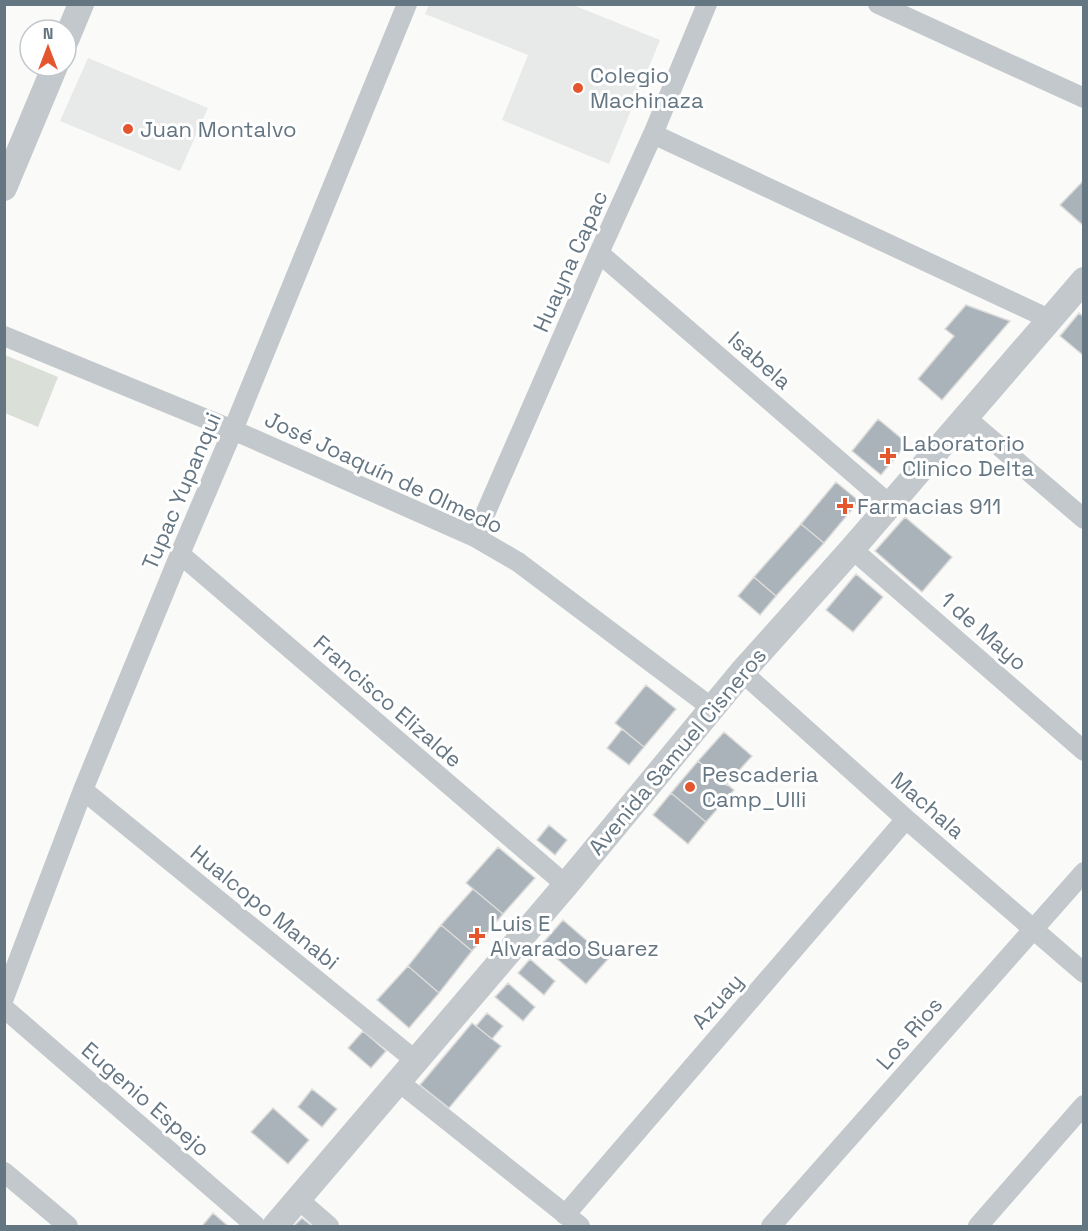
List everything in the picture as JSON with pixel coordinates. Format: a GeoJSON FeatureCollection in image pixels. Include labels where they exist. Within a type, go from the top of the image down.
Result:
{"type":"FeatureCollection","features":[{"type":"Feature","properties":{"kind":"street"},"geometry":{"type":"LineString","coordinates":[[75,18],[81,4]]}},
{"type":"Feature","properties":{"kind":"street","name":"Tupac Yupanqui"},"geometry":{"type":"LineString","coordinates":[[4,998],[83,790],[407,4]]}},
{"type":"Feature","properties":{"kind":"street","name":"Huayna Capac"},"geometry":{"type":"LineString","coordinates":[[476,537],[598,253],[653,134],[707,4]]}},
{"type":"Feature","properties":{"kind":"street"},"geometry":{"type":"LineString","coordinates":[[878,4],[1083,98]]}},
{"type":"Feature","properties":{"kind":"street"},"geometry":{"type":"LineString","coordinates":[[4,188],[50,78]]}},
{"type":"Feature","properties":{"kind":"street"},"geometry":{"type":"LineString","coordinates":[[653,134],[1049,319]]}},
{"type":"Feature","properties":{"kind":"street","name":"Isabela"},"geometry":{"type":"LineString","coordinates":[[598,253],[890,504]]}},
{"type":"Feature","properties":{"kind":"street","name":"Avenida Samuel Cisneros"},"geometry":{"type":"LineString","coordinates":[[275,1227],[566,885],[742,672],[852,549],[1083,280]]}},
{"type":"Feature","properties":{"kind":"street","name":"José Joaquín de Olmedo"},"geometry":{"type":"LineString","coordinates":[[4,336],[233,430],[476,537],[518,562],[712,708]]}},
{"type":"Feature","properties":{"kind":"street"},"geometry":{"type":"LineString","coordinates":[[964,416],[1083,519]]}},
{"type":"Feature","properties":{"kind":"street","name":"1 de Mayo"},"geometry":{"type":"LineString","coordinates":[[852,549],[1083,751]]}},
{"type":"Feature","properties":{"kind":"street","name":"Francisco Elizalde"},"geometry":{"type":"LineString","coordinates":[[180,554],[566,885]]}},
{"type":"Feature","properties":{"kind":"street","name":"Machala"},"geometry":{"type":"LineString","coordinates":[[742,672],[1083,973]]}},
{"type":"Feature","properties":{"kind":"street","name":"Hualcopo Manabi"},"geometry":{"type":"LineString","coordinates":[[83,790],[416,1061]]}},
{"type":"Feature","properties":{"kind":"street","name":"Azuay"},"geometry":{"type":"LineString","coordinates":[[573,1221],[906,819]]}},
{"type":"Feature","properties":{"kind":"street","name":"Los Rios"},"geometry":{"type":"LineString","coordinates":[[771,1227],[1083,872]]}},
{"type":"Feature","properties":{"kind":"street","name":"Eugenio Espejo"},"geometry":{"type":"LineString","coordinates":[[4,1008],[256,1227]]}},
{"type":"Feature","properties":{"kind":"street"},"geometry":{"type":"LineString","coordinates":[[399,1082],[573,1221]]}},
{"type":"Feature","properties":{"kind":"street"},"geometry":{"type":"LineString","coordinates":[[978,1227],[1083,1105]]}},
{"type":"Feature","properties":{"kind":"street"},"geometry":{"type":"LineString","coordinates":[[4,1172],[68,1227]]}},
{"type":"Feature","properties":{"kind":"street"},"geometry":{"type":"LineString","coordinates":[[299,1200],[329,1227]]}},
{"type":"Feature","properties":{"kind":"shaded area","name":"Colegio Machinaza"},"geometry":{"type":"Polygon","coordinates":[[[429,5],[573,5],[660,40],[609,164],[502,120],[528,55],[425,14],[429,5]]]}},
{"type":"Feature","properties":{"kind":"shaded area"},"geometry":{"type":"Polygon","coordinates":[[[88,58],[208,108],[180,171],[60,121],[88,58]]]}},
{"type":"Feature","properties":{"kind":"shaded area"},"geometry":{"type":"Polygon","coordinates":[[[5,355],[58,377],[38,427],[5,413],[5,355]]]}},
{"type":"Feature","properties":{"kind":"building"},"geometry":{"type":"Polygon","coordinates":[[[1084,180],[1084,226],[1060,205],[1084,180]]]}},
{"type":"Feature","properties":{"kind":"building"},"geometry":{"type":"Polygon","coordinates":[[[966,305],[1010,321],[942,400],[918,379],[954,336],[945,329],[966,305]]]}},
{"type":"Feature","properties":{"kind":"building"},"geometry":{"type":"Polygon","coordinates":[[[1079,313],[1084,317],[1084,356],[1060,336],[1079,313]]]}},
{"type":"Feature","properties":{"kind":"building"},"geometry":{"type":"Polygon","coordinates":[[[878,419],[907,443],[881,475],[852,451],[878,419]]]}},
{"type":"Feature","properties":{"kind":"building"},"geometry":{"type":"Polygon","coordinates":[[[836,482],[859,501],[824,543],[801,524],[836,482]]]}},
{"type":"Feature","properties":{"kind":"building"},"geometry":{"type":"Polygon","coordinates":[[[905,517],[952,557],[922,592],[875,551],[905,517]]]}},
{"type":"Feature","properties":{"kind":"building"},"geometry":{"type":"Polygon","coordinates":[[[801,524],[824,543],[776,596],[754,577],[801,524]]]}},
{"type":"Feature","properties":{"kind":"building"},"geometry":{"type":"Polygon","coordinates":[[[856,574],[883,597],[853,632],[826,610],[856,574]]]}},
{"type":"Feature","properties":{"kind":"building"},"geometry":{"type":"Polygon","coordinates":[[[754,577],[776,596],[760,615],[738,596],[754,577]]]}},
{"type":"Feature","properties":{"kind":"building"},"geometry":{"type":"Polygon","coordinates":[[[646,685],[676,709],[644,747],[615,723],[646,685]]]}},
{"type":"Feature","properties":{"kind":"building"},"geometry":{"type":"Polygon","coordinates":[[[622,729],[644,747],[629,765],[607,748],[622,729]]]}},
{"type":"Feature","properties":{"kind":"building"},"geometry":{"type":"Polygon","coordinates":[[[724,732],[752,756],[726,785],[698,761],[724,732]]]}},
{"type":"Feature","properties":{"kind":"building"},"geometry":{"type":"Polygon","coordinates":[[[698,761],[734,790],[706,822],[671,793],[698,761]]]}},
{"type":"Feature","properties":{"kind":"building"},"geometry":{"type":"Polygon","coordinates":[[[671,793],[706,822],[688,844],[653,815],[671,793]]]}},
{"type":"Feature","properties":{"kind":"building"},"geometry":{"type":"Polygon","coordinates":[[[549,825],[567,840],[555,855],[537,840],[549,825]]]}},
{"type":"Feature","properties":{"kind":"building"},"geometry":{"type":"Polygon","coordinates":[[[498,847],[535,878],[503,914],[466,883],[498,847]]]}},
{"type":"Feature","properties":{"kind":"building"},"geometry":{"type":"Polygon","coordinates":[[[473,889],[503,914],[472,951],[441,925],[473,889]]]}},
{"type":"Feature","properties":{"kind":"building"},"geometry":{"type":"Polygon","coordinates":[[[563,920],[608,959],[586,984],[541,945],[563,920]]]}},
{"type":"Feature","properties":{"kind":"building"},"geometry":{"type":"Polygon","coordinates":[[[441,925],[472,951],[439,993],[408,966],[441,925]]]}},
{"type":"Feature","properties":{"kind":"building"},"geometry":{"type":"Polygon","coordinates":[[[530,959],[555,981],[544,995],[518,973],[530,959]]]}},
{"type":"Feature","properties":{"kind":"building"},"geometry":{"type":"Polygon","coordinates":[[[408,966],[439,993],[409,1028],[377,1000],[408,966]]]}},
{"type":"Feature","properties":{"kind":"building"},"geometry":{"type":"Polygon","coordinates":[[[508,983],[535,1007],[523,1021],[495,997],[508,983]]]}},
{"type":"Feature","properties":{"kind":"building"},"geometry":{"type":"Polygon","coordinates":[[[487,1013],[503,1026],[492,1039],[476,1026],[487,1013]]]}},
{"type":"Feature","properties":{"kind":"building"},"geometry":{"type":"Polygon","coordinates":[[[472,1023],[501,1046],[449,1108],[420,1085],[472,1023]]]}},
{"type":"Feature","properties":{"kind":"building"},"geometry":{"type":"Polygon","coordinates":[[[363,1031],[386,1051],[371,1068],[348,1048],[363,1031]]]}},
{"type":"Feature","properties":{"kind":"building"},"geometry":{"type":"Polygon","coordinates":[[[312,1089],[337,1109],[322,1127],[298,1107],[312,1089]]]}},
{"type":"Feature","properties":{"kind":"building"},"geometry":{"type":"Polygon","coordinates":[[[273,1108],[309,1140],[288,1164],[251,1132],[273,1108]]]}},
{"type":"Feature","properties":{"kind":"building"},"geometry":{"type":"Polygon","coordinates":[[[213,1213],[228,1226],[202,1226],[213,1213]]]}},
{"type":"Feature","properties":{"kind":"building"},"geometry":{"type":"Polygon","coordinates":[[[302,1218],[312,1226],[294,1226],[302,1218]]]}},
{"type":"Feature","properties":{"kind":"place","name":"Colegio Machinaza"},"geometry":{"type":"Point","coordinates":[578,88]}},
{"type":"Feature","properties":{"kind":"place","name":"Juan Montalvo"},"geometry":{"type":"Point","coordinates":[128,129]}},
{"type":"Feature","properties":{"kind":"place","name":"Laboratorio Clinico Delta"},"geometry":{"type":"Point","coordinates":[888,456]}},
{"type":"Feature","properties":{"kind":"place","name":"Farmacias 911"},"geometry":{"type":"Point","coordinates":[845,506]}},
{"type":"Feature","properties":{"kind":"place","name":"Pescaderia Camp_Ulli"},"geometry":{"type":"Point","coordinates":[690,787]}},
{"type":"Feature","properties":{"kind":"place","name":"Luis E Alvarado Suarez"},"geometry":{"type":"Point","coordinates":[477,936]}}]}
